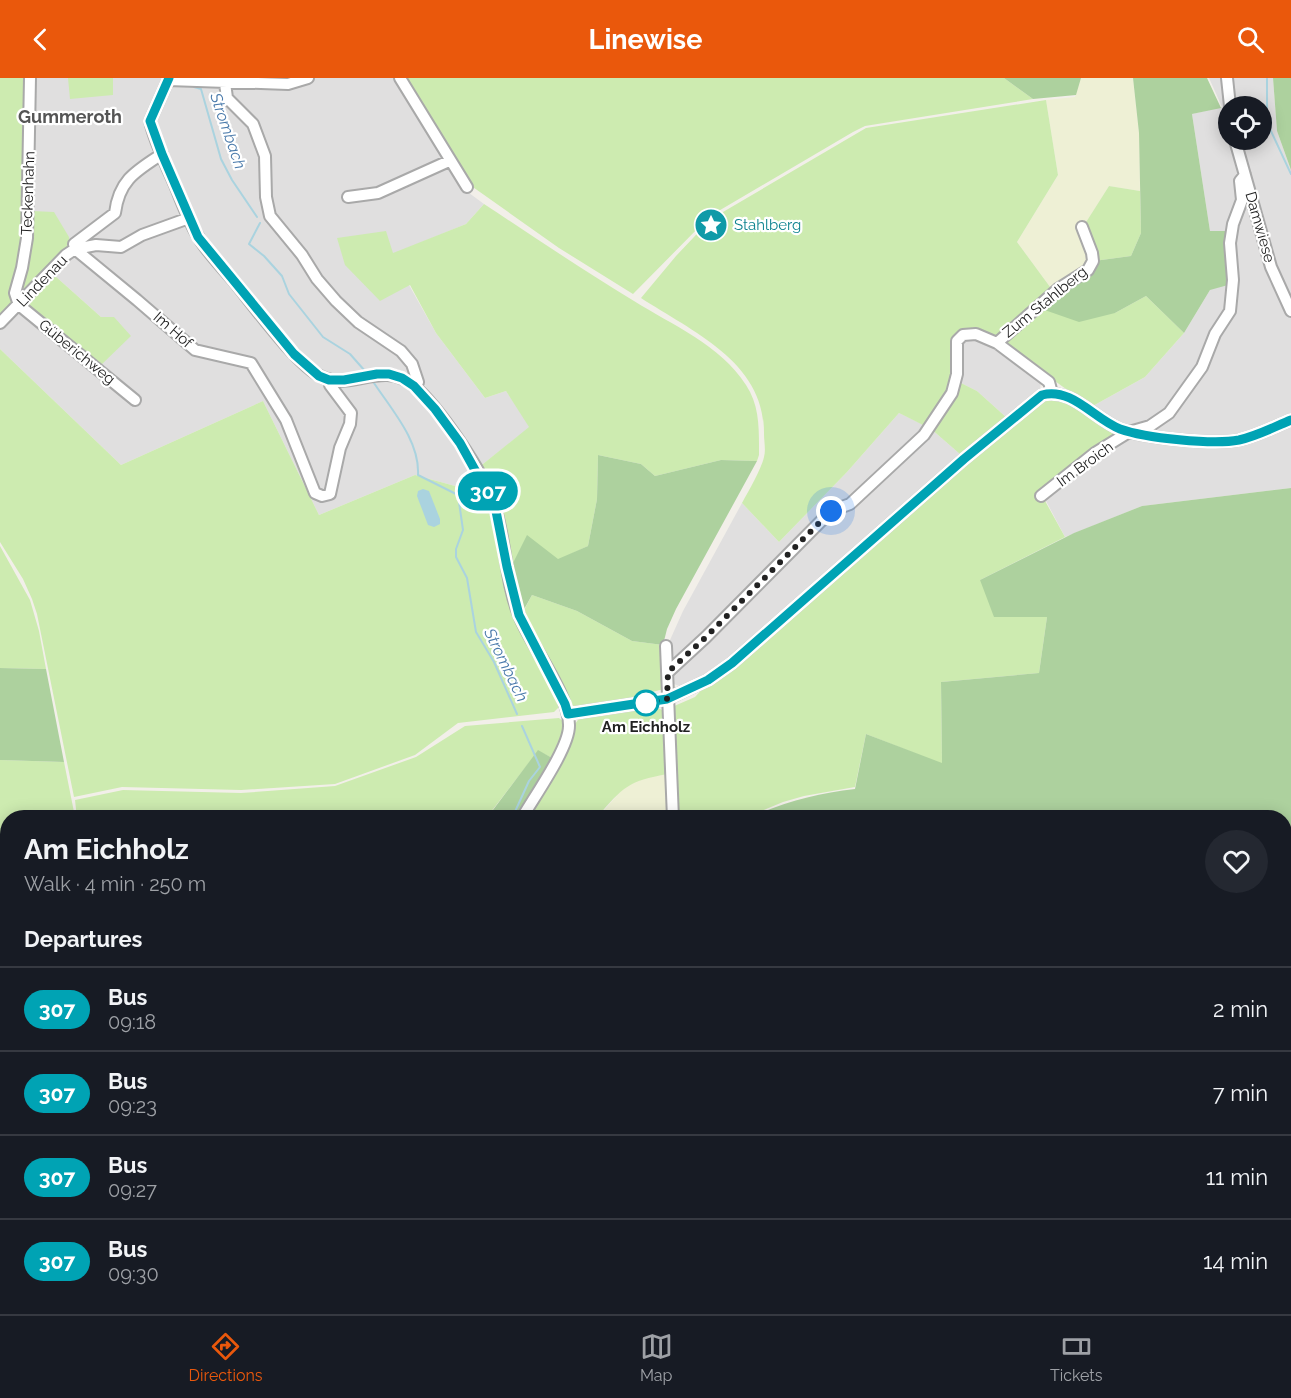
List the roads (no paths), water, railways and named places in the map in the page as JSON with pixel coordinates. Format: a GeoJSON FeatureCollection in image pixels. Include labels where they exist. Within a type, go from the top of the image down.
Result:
{"type":"FeatureCollection","features":[{"type":"Feature","properties":{"kind":"street","name":"Teckenhahn"},"geometry":{"type":"LineString","coordinates":[[19,305],[15,293],[27,238],[30,78]]}},
{"type":"Feature","properties":{"kind":"street"},"geometry":{"type":"LineString","coordinates":[[308,78],[288,84],[169,79],[150,121],[189,218],[205,247],[294,354],[319,376],[329,380],[389,374],[402,378],[414,386],[435,409],[460,443],[489,492],[495,506],[519,615],[565,704],[570,727],[566,744],[527,810]]}},
{"type":"Feature","properties":{"kind":"street"},"geometry":{"type":"LineString","coordinates":[[400,78],[467,187]]}},
{"type":"Feature","properties":{"kind":"street"},"geometry":{"type":"LineString","coordinates":[[1227,78],[1229,96]]}},
{"type":"Feature","properties":{"kind":"street"},"geometry":{"type":"LineString","coordinates":[[225,83],[227,98],[253,124],[265,156],[266,196],[270,216],[336,301],[358,322],[401,351],[412,364],[418,382],[414,386]]}},
{"type":"Feature","properties":{"kind":"street","name":"Damwiese"},"geometry":{"type":"LineString","coordinates":[[1238,150],[1271,267],[1291,311]]}},
{"type":"Feature","properties":{"kind":"street"},"geometry":{"type":"LineString","coordinates":[[75,249],[74,244],[116,213],[122,186],[128,178],[162,154]]}},
{"type":"Feature","properties":{"kind":"street"},"geometry":{"type":"LineString","coordinates":[[348,197],[378,193],[449,160]]}},
{"type":"Feature","properties":{"kind":"street","name":"Im Broich"},"geometry":{"type":"LineString","coordinates":[[1041,496],[1095,453],[1129,432],[1150,426],[1170,413],[1202,367],[1215,334],[1230,311],[1233,279],[1230,243],[1233,224],[1242,200],[1240,181],[1245,175]]}},
{"type":"Feature","properties":{"kind":"street","name":"Lindenau"},"geometry":{"type":"LineString","coordinates":[[0,323],[66,255],[75,249],[96,245],[121,248],[141,235],[189,218]]}},
{"type":"Feature","properties":{"kind":"street","name":"Zum Stahlberg"},"geometry":{"type":"LineString","coordinates":[[997,343],[1058,289],[1088,270],[1093,261],[1092,253],[1082,227]]}},
{"type":"Feature","properties":{"kind":"street","name":"Im Hof"},"geometry":{"type":"LineString","coordinates":[[75,249],[195,350],[251,363],[286,420],[315,493],[322,496],[330,494],[340,448],[350,424],[351,413],[330,385],[329,380]]}},
{"type":"Feature","properties":{"kind":"street","name":"Güberichweg"},"geometry":{"type":"LineString","coordinates":[[19,305],[135,400]]}},
{"type":"Feature","properties":{"kind":"street"},"geometry":{"type":"LineString","coordinates":[[668,672],[706,637],[831,511],[849,504],[924,435],[952,393],[957,374],[957,341],[963,335],[976,334],[997,343],[1049,382],[1052,393]]}},
{"type":"Feature","properties":{"kind":"street"},"geometry":{"type":"LineString","coordinates":[[568,714],[667,699],[708,680],[732,663],[964,459],[1036,399],[1052,393],[1062,394],[1106,423],[1129,432],[1178,439],[1238,440],[1291,420]]}},
{"type":"Feature","properties":{"kind":"street"},"geometry":{"type":"LineString","coordinates":[[666,646],[673,810]]}},
{"type":"Feature","properties":{"kind":"water"},"geometry":{"type":"Polygon","coordinates":[[[423,489],[429,491],[440,519],[440,524],[434,527],[428,525],[417,496],[418,491],[423,489]]]}},
{"type":"Feature","properties":{"kind":"waterway"},"geometry":{"type":"LineString","coordinates":[[1267,78],[1267,110],[1271,122],[1270,129],[1291,174]]}},
{"type":"Feature","properties":{"kind":"waterway","name":"Strombach"},"geometry":{"type":"LineString","coordinates":[[194,87],[201,89],[221,159],[257,217]]}},
{"type":"Feature","properties":{"kind":"waterway","name":"Strombach"},"geometry":{"type":"LineString","coordinates":[[260,223],[249,244],[264,256],[282,276],[289,294],[323,337],[350,354],[365,371]]}},
{"type":"Feature","properties":{"kind":"waterway","name":"Strombach"},"geometry":{"type":"LineString","coordinates":[[372,380],[409,437],[414,449],[418,475],[458,495],[463,530],[456,549],[456,557],[467,578],[476,632],[494,662],[517,714]]}},
{"type":"Feature","properties":{"kind":"waterway","name":"Strombach"},"geometry":{"type":"LineString","coordinates":[[516,810],[529,781],[540,767],[522,726]]}},
{"type":"Feature","properties":{"kind":"place","name":"Stahlberg"},"geometry":{"type":"Point","coordinates":[711,225]}},
{"type":"Feature","properties":{"kind":"place","name":"Am Eichholz"},"geometry":{"type":"Point","coordinates":[646,703]}},
{"type":"Feature","properties":{"kind":"district","name":"Gummeroth"},"geometry":{"type":"Point","coordinates":[70,116]}}]}
